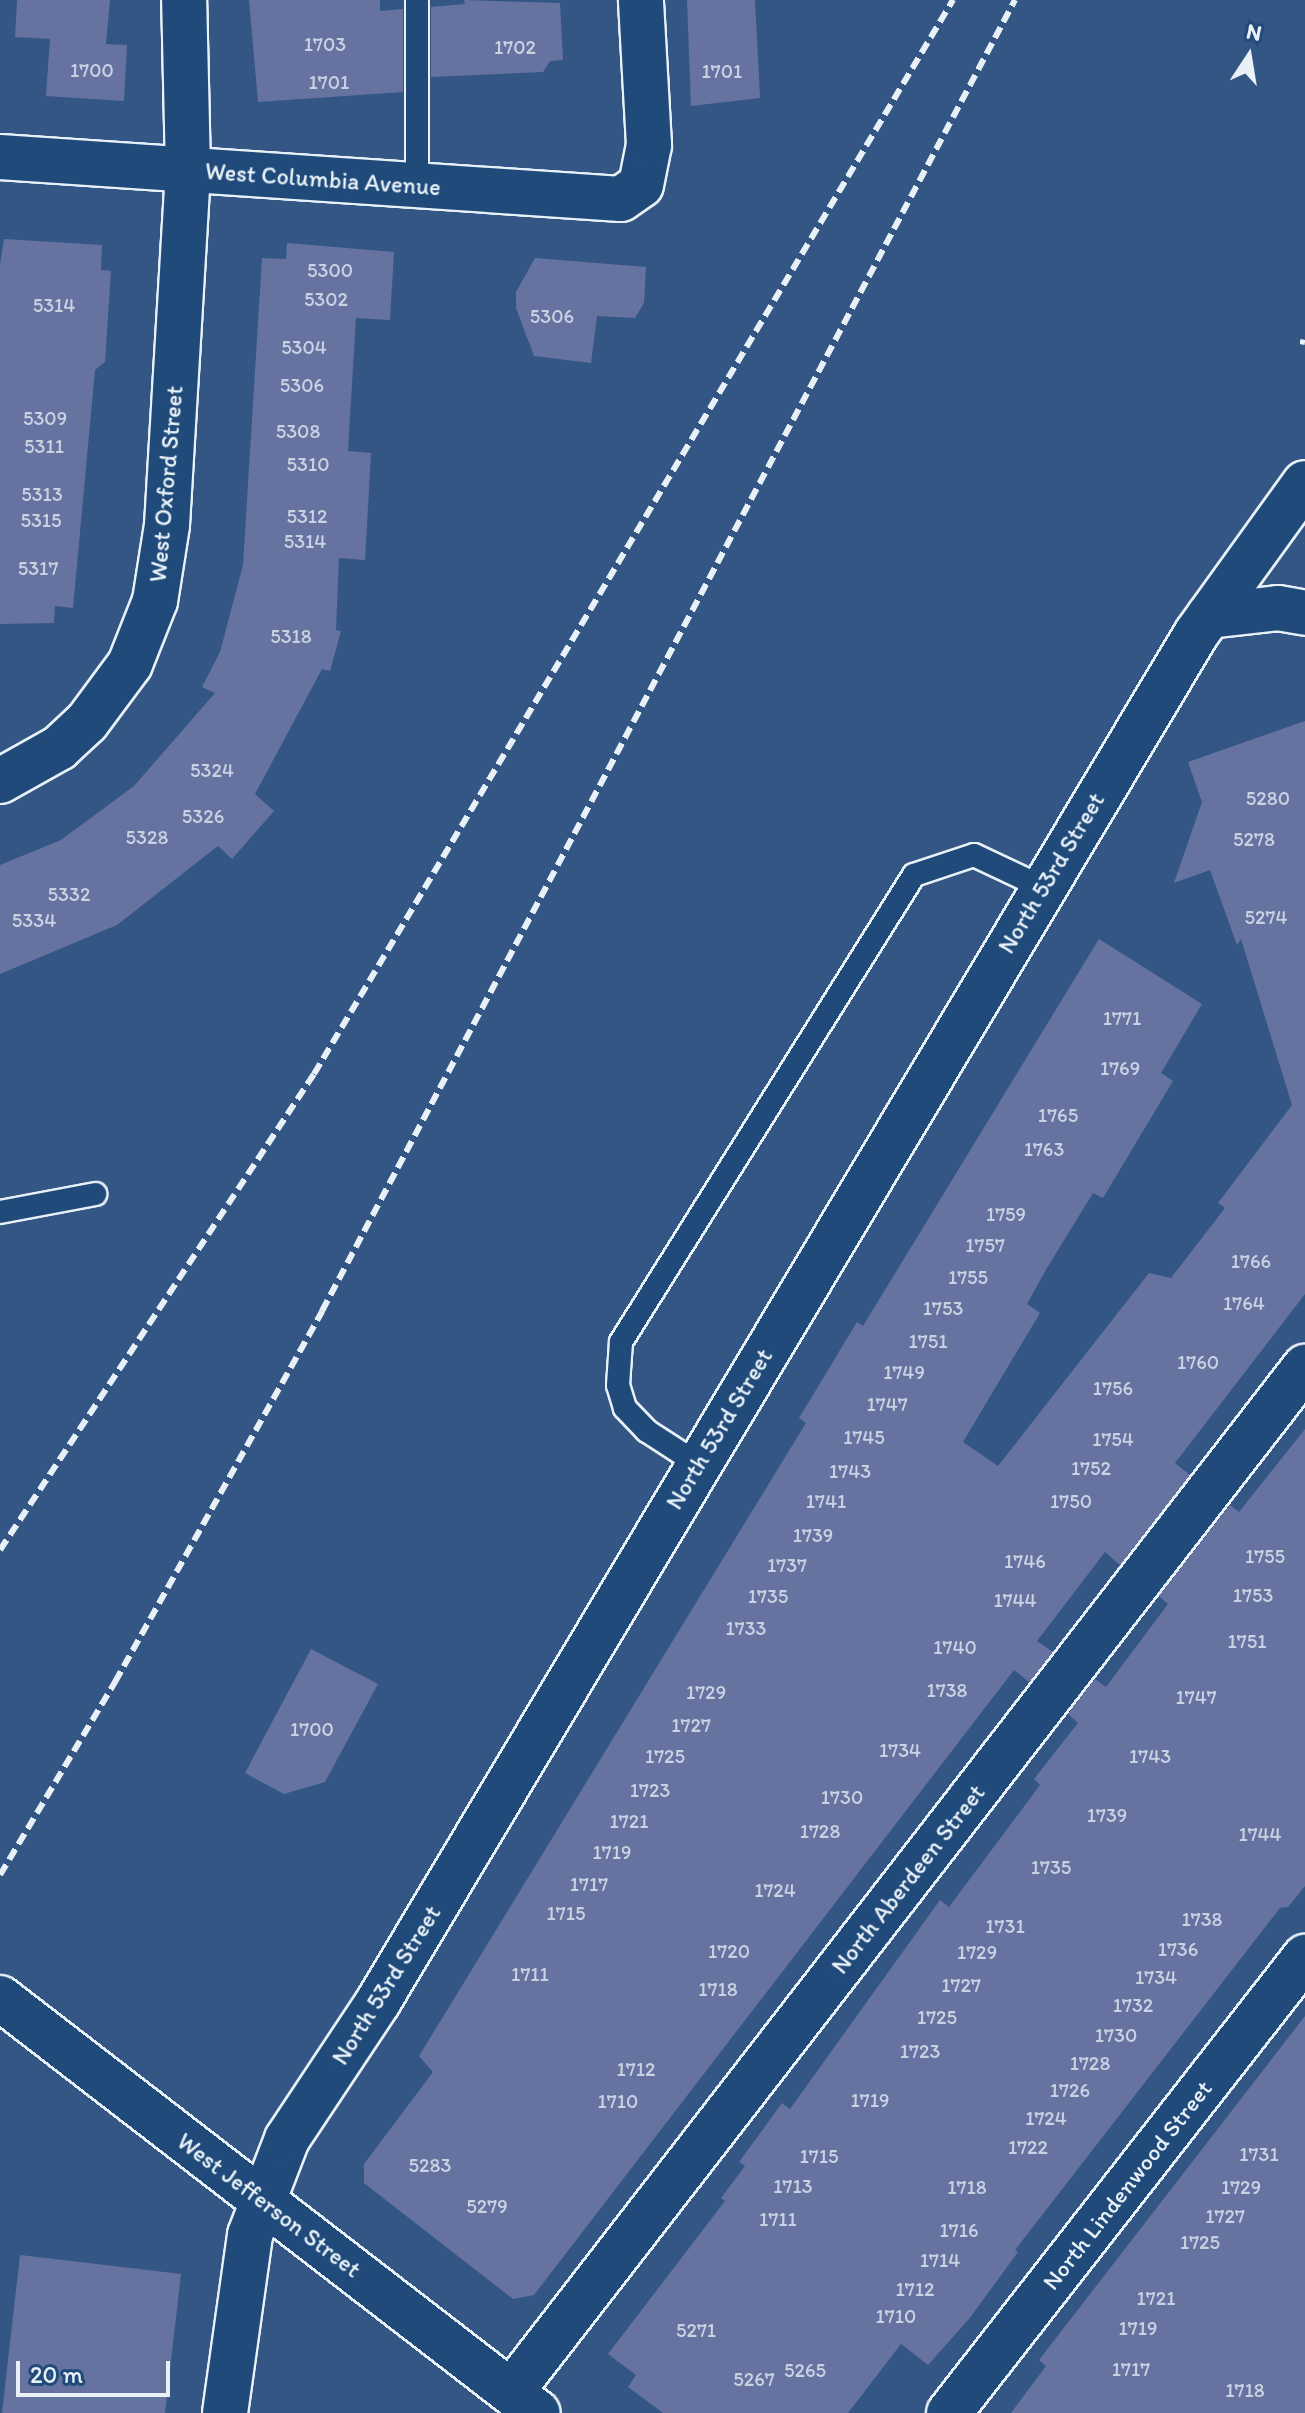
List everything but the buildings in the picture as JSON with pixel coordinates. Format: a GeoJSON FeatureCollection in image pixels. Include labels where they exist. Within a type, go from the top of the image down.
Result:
{"type":"FeatureCollection","features":[{"type":"Feature","properties":{"kind":"street","name":"West Oxford Street"},"geometry":{"type":"LineString","coordinates":[[0,781],[59,748],[87,722],[130,664],[155,601],[167,525],[188,170],[184,0]]}},
{"type":"Feature","properties":{"kind":"street","name":"West Columbia Avenue"},"geometry":{"type":"LineString","coordinates":[[0,157],[621,199],[641,185],[649,145],[641,0]]}},
{"type":"Feature","properties":{"kind":"street","name":"North 53rd Street"},"geometry":{"type":"LineString","coordinates":[[225,2413],[241,2282],[261,2199],[287,2139],[378,2002],[1042,887],[1209,616],[1305,483]]}},
{"type":"Feature","properties":{"kind":"street"},"geometry":{"type":"LineString","coordinates":[[1209,616],[1278,608],[1305,613]]}},
{"type":"Feature","properties":{"kind":"street","name":"North Aberdeen Street"},"geometry":{"type":"LineString","coordinates":[[525,2403],[1305,1367]]}},
{"type":"Feature","properties":{"kind":"street","name":"North Lindenwood Street"},"geometry":{"type":"LineString","coordinates":[[949,2413],[1305,1957]]}},
{"type":"Feature","properties":{"kind":"street","name":"West Jefferson Street"},"geometry":{"type":"LineString","coordinates":[[0,1998],[525,2403]]}},
{"type":"Feature","properties":{"kind":"lane"},"geometry":{"type":"LineString","coordinates":[[417,0],[421,81],[417,186]]}},
{"type":"Feature","properties":{"kind":"lane"},"geometry":{"type":"LineString","coordinates":[[698,1464],[647,1431],[625,1408],[618,1385],[621,1342],[914,875],[974,855],[1042,887]]}},
{"type":"Feature","properties":{"kind":"lane"},"geometry":{"type":"LineString","coordinates":[[0,1212],[95,1194]]}},
{"type":"Feature","properties":{"kind":"railway"},"geometry":{"type":"LineString","coordinates":[[0,1550],[314,1074],[953,0]]}},
{"type":"Feature","properties":{"kind":"railway"},"geometry":{"type":"LineString","coordinates":[[0,1875],[115,1682],[322,1311],[1015,0]]}}]}
